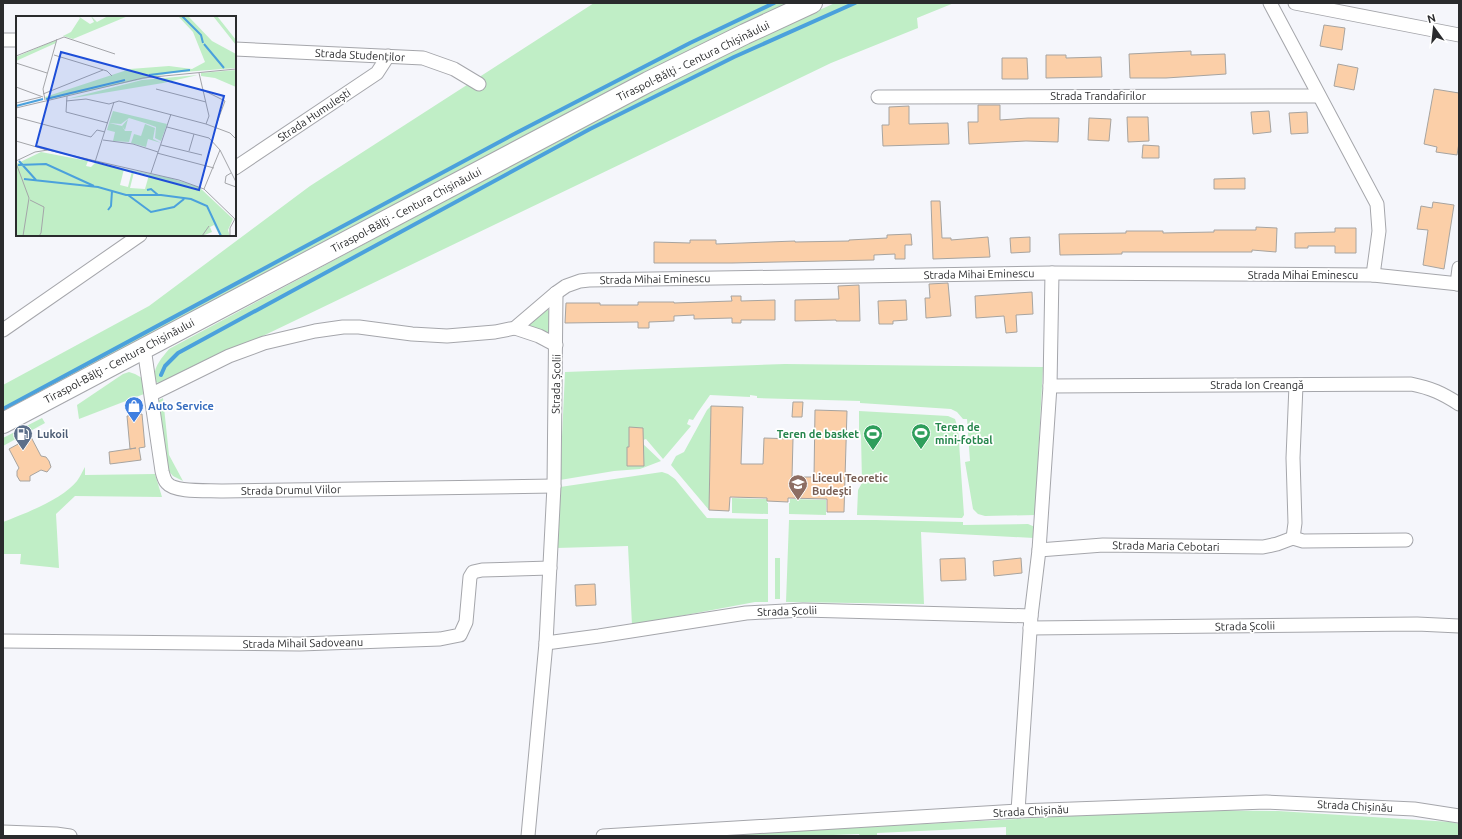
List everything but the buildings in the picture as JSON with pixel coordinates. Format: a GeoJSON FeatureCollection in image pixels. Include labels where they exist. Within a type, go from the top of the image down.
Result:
{"type":"FeatureCollection","features":[{"type":"Feature","properties":{"kind":"highway","name":"Tiraspol-Bălţi - Centura Chișinăului"},"geometry":{"type":"LineString","coordinates":[[3,424],[648,82],[812,3]]}},
{"type":"Feature","properties":{"kind":"street"},"geometry":{"type":"LineString","coordinates":[[1270,3],[1377,204],[1379,231],[1373,275]]}},
{"type":"Feature","properties":{"kind":"street"},"geometry":{"type":"LineString","coordinates":[[1295,3],[1459,35]]}},
{"type":"Feature","properties":{"kind":"street"},"geometry":{"type":"LineString","coordinates":[[3,40],[16,40]]}},
{"type":"Feature","properties":{"kind":"street","name":"Strada Studenților"},"geometry":{"type":"LineString","coordinates":[[236,49],[423,58],[454,69],[479,84]]}},
{"type":"Feature","properties":{"kind":"street","name":"Strada Humulești"},"geometry":{"type":"LineString","coordinates":[[236,167],[377,72],[388,56]]}},
{"type":"Feature","properties":{"kind":"street","name":"Strada Trandafirilor"},"geometry":{"type":"LineString","coordinates":[[878,97],[1319,96]]}},
{"type":"Feature","properties":{"kind":"street"},"geometry":{"type":"LineString","coordinates":[[3,330],[139,236]]}},
{"type":"Feature","properties":{"kind":"street"},"geometry":{"type":"LineString","coordinates":[[1458,284],[1459,268]]}},
{"type":"Feature","properties":{"kind":"street"},"geometry":{"type":"LineString","coordinates":[[1018,811],[1031,622],[1039,550],[1050,386],[1052,273]]}},
{"type":"Feature","properties":{"kind":"street","name":"Strada Mihai Eminescu"},"geometry":{"type":"LineString","coordinates":[[152,394],[229,356],[264,343],[315,331],[343,327],[359,327],[435,336],[495,332],[515,328],[566,286],[580,281],[589,280],[1052,273],[1373,275],[1458,284]]}},
{"type":"Feature","properties":{"kind":"street","name":"Strada Școlii"},"geometry":{"type":"LineString","coordinates":[[528,836],[546,643],[550,568],[554,486],[556,293]]}},
{"type":"Feature","properties":{"kind":"street"},"geometry":{"type":"LineString","coordinates":[[515,328],[538,336],[556,345]]}},
{"type":"Feature","properties":{"kind":"street","name":"Strada Drumul Viilor"},"geometry":{"type":"LineString","coordinates":[[144,348],[152,394],[162,471],[166,483],[173,487],[181,489],[223,491],[554,486]]}},
{"type":"Feature","properties":{"kind":"street","name":"Strada Ion Creangă"},"geometry":{"type":"LineString","coordinates":[[1050,386],[1411,384],[1432,388],[1459,404]]}},
{"type":"Feature","properties":{"kind":"street"},"geometry":{"type":"LineString","coordinates":[[1293,538],[1295,523],[1293,458],[1296,385]]}},
{"type":"Feature","properties":{"kind":"street","name":"Strada Maria Cebotari"},"geometry":{"type":"LineString","coordinates":[[1039,550],[1103,545],[1263,547],[1293,538],[1303,540],[1406,540]]}},
{"type":"Feature","properties":{"kind":"street","name":"Strada Mihail Sadoveanu"},"geometry":{"type":"LineString","coordinates":[[3,640],[300,644],[440,639],[460,635],[466,622],[470,577],[473,572],[482,570],[550,568]]}},
{"type":"Feature","properties":{"kind":"street","name":"Strada Școlii"},"geometry":{"type":"LineString","coordinates":[[546,643],[746,613],[803,610],[1031,622],[1417,624],[1459,626]]}},
{"type":"Feature","properties":{"kind":"street","name":"Strada Chișinău"},"geometry":{"type":"LineString","coordinates":[[603,836],[1018,811],[1266,802],[1414,810],[1459,816]]}},
{"type":"Feature","properties":{"kind":"street"},"geometry":{"type":"LineString","coordinates":[[3,832],[70,836]]}},
{"type":"Feature","properties":{"kind":"green space"},"geometry":{"type":"Polygon","coordinates":[[[594,3],[797,3],[3,418],[3,385],[149,306],[310,186],[594,3]]]}},
{"type":"Feature","properties":{"kind":"green space"},"geometry":{"type":"Polygon","coordinates":[[[835,3],[954,3],[917,18],[918,28],[831,63],[163,384],[155,382],[154,377],[156,368],[160,360],[169,349],[608,113],[740,46],[835,3]]]}},
{"type":"Feature","properties":{"kind":"green space"},"geometry":{"type":"Polygon","coordinates":[[[544,309],[551,313],[551,334],[549,335],[527,329],[527,323],[544,309]]]}},
{"type":"Feature","properties":{"kind":"green space"},"geometry":{"type":"Polygon","coordinates":[[[785,364],[1043,367],[1035,515],[985,516],[978,514],[973,509],[965,462],[970,461],[967,419],[963,419],[957,412],[951,409],[860,403],[860,401],[757,398],[757,396],[750,395],[750,397],[710,395],[693,420],[689,419],[687,424],[691,426],[663,459],[646,439],[643,440],[642,443],[661,461],[640,469],[614,471],[560,480],[565,372],[785,364]]]}},
{"type":"Feature","properties":{"kind":"green space"},"geometry":{"type":"Polygon","coordinates":[[[129,372],[142,378],[144,394],[79,419],[77,405],[123,374],[129,372]]]}},
{"type":"Feature","properties":{"kind":"green space"},"geometry":{"type":"Polygon","coordinates":[[[163,398],[169,455],[183,481],[173,476],[168,470],[157,401],[163,398]]]}},
{"type":"Feature","properties":{"kind":"green space"},"geometry":{"type":"Polygon","coordinates":[[[711,406],[709,510],[671,465],[676,456],[684,452],[707,410],[711,406]]]}},
{"type":"Feature","properties":{"kind":"green space"},"geometry":{"type":"Polygon","coordinates":[[[859,411],[948,416],[955,419],[958,428],[964,515],[962,518],[857,515],[858,490],[862,483],[859,411]]]}},
{"type":"Feature","properties":{"kind":"green space"},"geometry":{"type":"Polygon","coordinates":[[[42,418],[45,423],[3,446],[3,438],[42,418]]]}},
{"type":"Feature","properties":{"kind":"green space"},"geometry":{"type":"Polygon","coordinates":[[[85,467],[85,475],[155,474],[162,497],[75,496],[56,514],[59,568],[20,564],[21,554],[3,554],[3,522],[53,500],[71,488],[85,467]]]}},
{"type":"Feature","properties":{"kind":"green space"},"geometry":{"type":"Polygon","coordinates":[[[662,472],[675,479],[707,518],[768,519],[768,602],[755,602],[632,625],[628,546],[556,548],[560,487],[662,472]]]}},
{"type":"Feature","properties":{"kind":"green space"},"geometry":{"type":"Polygon","coordinates":[[[732,498],[767,499],[768,514],[732,513],[732,498]]]}},
{"type":"Feature","properties":{"kind":"green space"},"geometry":{"type":"Polygon","coordinates":[[[790,499],[826,500],[826,515],[789,514],[790,499]]]}},
{"type":"Feature","properties":{"kind":"green space"},"geometry":{"type":"Polygon","coordinates":[[[789,520],[963,522],[963,525],[1028,524],[1035,527],[1034,538],[921,532],[924,604],[786,602],[789,520]]]}},
{"type":"Feature","properties":{"kind":"green space"},"geometry":{"type":"Polygon","coordinates":[[[775,558],[780,558],[780,599],[775,599],[775,558]]]}},
{"type":"Feature","properties":{"kind":"green space"},"geometry":{"type":"Polygon","coordinates":[[[1187,810],[1278,811],[1451,822],[1459,824],[1459,836],[1006,836],[1006,827],[877,833],[877,836],[860,836],[859,834],[808,836],[694,836],[1187,810]]]}},
{"type":"Feature","properties":{"kind":"waterway"},"geometry":{"type":"LineString","coordinates":[[3,409],[516,133],[690,43],[774,3]]}},
{"type":"Feature","properties":{"kind":"waterway"},"geometry":{"type":"LineString","coordinates":[[161,375],[165,366],[178,353],[590,129],[734,57],[855,3]]}},
{"type":"Feature","properties":{"kind":"place","name":"Auto Service"},"geometry":{"type":"Point","coordinates":[134,423]}},
{"type":"Feature","properties":{"kind":"place","name":"Teren de mini-fotbal"},"geometry":{"type":"Point","coordinates":[921,450]}},
{"type":"Feature","properties":{"kind":"place","name":"Lukoil"},"geometry":{"type":"Point","coordinates":[23,451]}},
{"type":"Feature","properties":{"kind":"place","name":"Teren de basket"},"geometry":{"type":"Point","coordinates":[873,451]}},
{"type":"Feature","properties":{"kind":"place","name":"Liceul Teoretic Budești"},"geometry":{"type":"Point","coordinates":[798,501]}}]}
